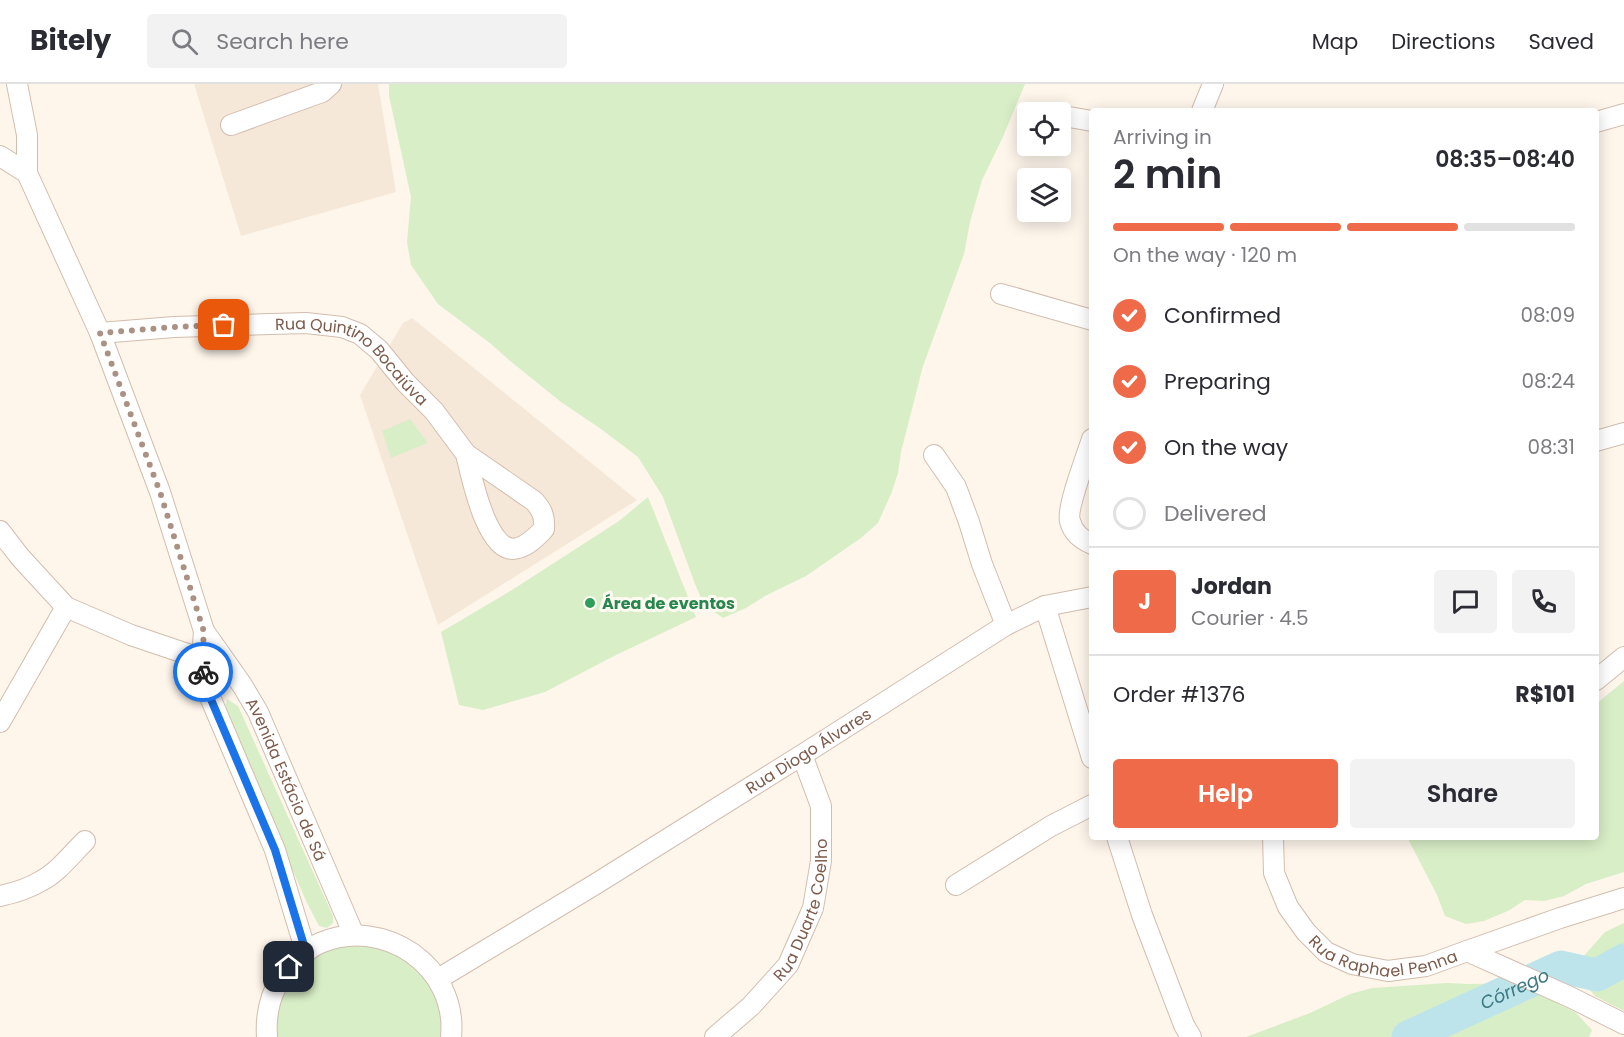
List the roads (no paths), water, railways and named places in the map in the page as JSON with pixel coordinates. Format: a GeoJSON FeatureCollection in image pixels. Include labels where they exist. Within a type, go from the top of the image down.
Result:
{"type":"FeatureCollection","features":[{"type":"Feature","properties":{"kind":"street","name":"Avenida Estácio de Sá"},"geometry":{"type":"LineString","coordinates":[[17,84],[27,135],[27,173],[100,333],[160,492],[204,632],[242,685],[258,712],[354,935]]}},
{"type":"Feature","properties":{"kind":"street"},"geometry":{"type":"LineString","coordinates":[[231,124],[322,92],[331,84]]}},
{"type":"Feature","properties":{"kind":"street"},"geometry":{"type":"LineString","coordinates":[[1203,108],[1213,84]]}},
{"type":"Feature","properties":{"kind":"street"},"geometry":{"type":"LineString","coordinates":[[1599,121],[1624,114]]}},
{"type":"Feature","properties":{"kind":"street"},"geometry":{"type":"LineString","coordinates":[[1071,117],[1089,120]]}},
{"type":"Feature","properties":{"kind":"street"},"geometry":{"type":"LineString","coordinates":[[0,156],[27,173]]}},
{"type":"Feature","properties":{"kind":"street"},"geometry":{"type":"LineString","coordinates":[[1001,294],[1089,319]]}},
{"type":"Feature","properties":{"kind":"street","name":"Rua Quintino Bocaiúva"},"geometry":{"type":"LineString","coordinates":[[100,333],[174,327],[306,323],[342,327],[360,334],[379,350],[405,382],[434,411],[466,454],[534,501],[542,510],[545,519],[544,529],[532,541],[517,549],[506,548],[494,537],[481,510],[466,454]]}},
{"type":"Feature","properties":{"kind":"street"},"geometry":{"type":"LineString","coordinates":[[1599,440],[1624,433]]}},
{"type":"Feature","properties":{"kind":"street"},"geometry":{"type":"LineString","coordinates":[[1089,448],[1071,502],[1069,518],[1080,538],[1089,542]]}},
{"type":"Feature","properties":{"kind":"street"},"geometry":{"type":"LineString","coordinates":[[934,454],[956,487],[1006,625]]}},
{"type":"Feature","properties":{"kind":"street"},"geometry":{"type":"LineString","coordinates":[[0,531],[20,557],[66,607],[131,635],[202,659],[225,663]]}},
{"type":"Feature","properties":{"kind":"street","name":"Rua Diogo Álvares"},"geometry":{"type":"LineString","coordinates":[[438,979],[594,885],[1006,625],[1045,606],[1089,598]]}},
{"type":"Feature","properties":{"kind":"street"},"geometry":{"type":"LineString","coordinates":[[1045,606],[1089,748]]}},
{"type":"Feature","properties":{"kind":"street"},"geometry":{"type":"LineString","coordinates":[[0,722],[66,607]]}},
{"type":"Feature","properties":{"kind":"street","name":"Avenida Estácio de Sá"},"geometry":{"type":"LineString","coordinates":[[204,632],[202,659],[204,683],[275,850],[306,952]]}},
{"type":"Feature","properties":{"kind":"street"},"geometry":{"type":"LineString","coordinates":[[1599,678],[1624,657]]}},
{"type":"Feature","properties":{"kind":"street","name":"Rua Duarte Coelho"},"geometry":{"type":"LineString","coordinates":[[715,1037],[751,1006],[788,965],[813,908],[820,861],[821,806],[802,755]]}},
{"type":"Feature","properties":{"kind":"street"},"geometry":{"type":"LineString","coordinates":[[956,885],[1051,826],[1089,807]]}},
{"type":"Feature","properties":{"kind":"street"},"geometry":{"type":"LineString","coordinates":[[1118,840],[1142,915],[1184,1025],[1191,1037]]}},
{"type":"Feature","properties":{"kind":"street","name":"Rua Raphael Penna"},"geometry":{"type":"LineString","coordinates":[[1273,840],[1274,873],[1288,908],[1306,932],[1326,952],[1352,964],[1388,971],[1426,966],[1467,951],[1624,1024]]}},
{"type":"Feature","properties":{"kind":"street"},"geometry":{"type":"LineString","coordinates":[[0,896],[23,890],[43,881],[85,841]]}},
{"type":"Feature","properties":{"kind":"street"},"geometry":{"type":"LineString","coordinates":[[1467,951],[1624,898]]}},
{"type":"Feature","properties":{"kind":"street"},"geometry":{"type":"LineString","coordinates":[[267,1037],[267,1015],[272,994],[281,976],[318,944],[354,935],[370,936],[396,943],[419,958],[438,979],[445,995],[450,1012],[450,1037]]}},
{"type":"Feature","properties":{"kind":"waterway","name":"Córrego"},"geometry":{"type":"LineString","coordinates":[[1408,1037],[1561,967],[1597,975],[1624,960]]}},
{"type":"Feature","properties":{"kind":"place","name":"Área de eventos"},"geometry":{"type":"Point","coordinates":[590,603]}}]}
